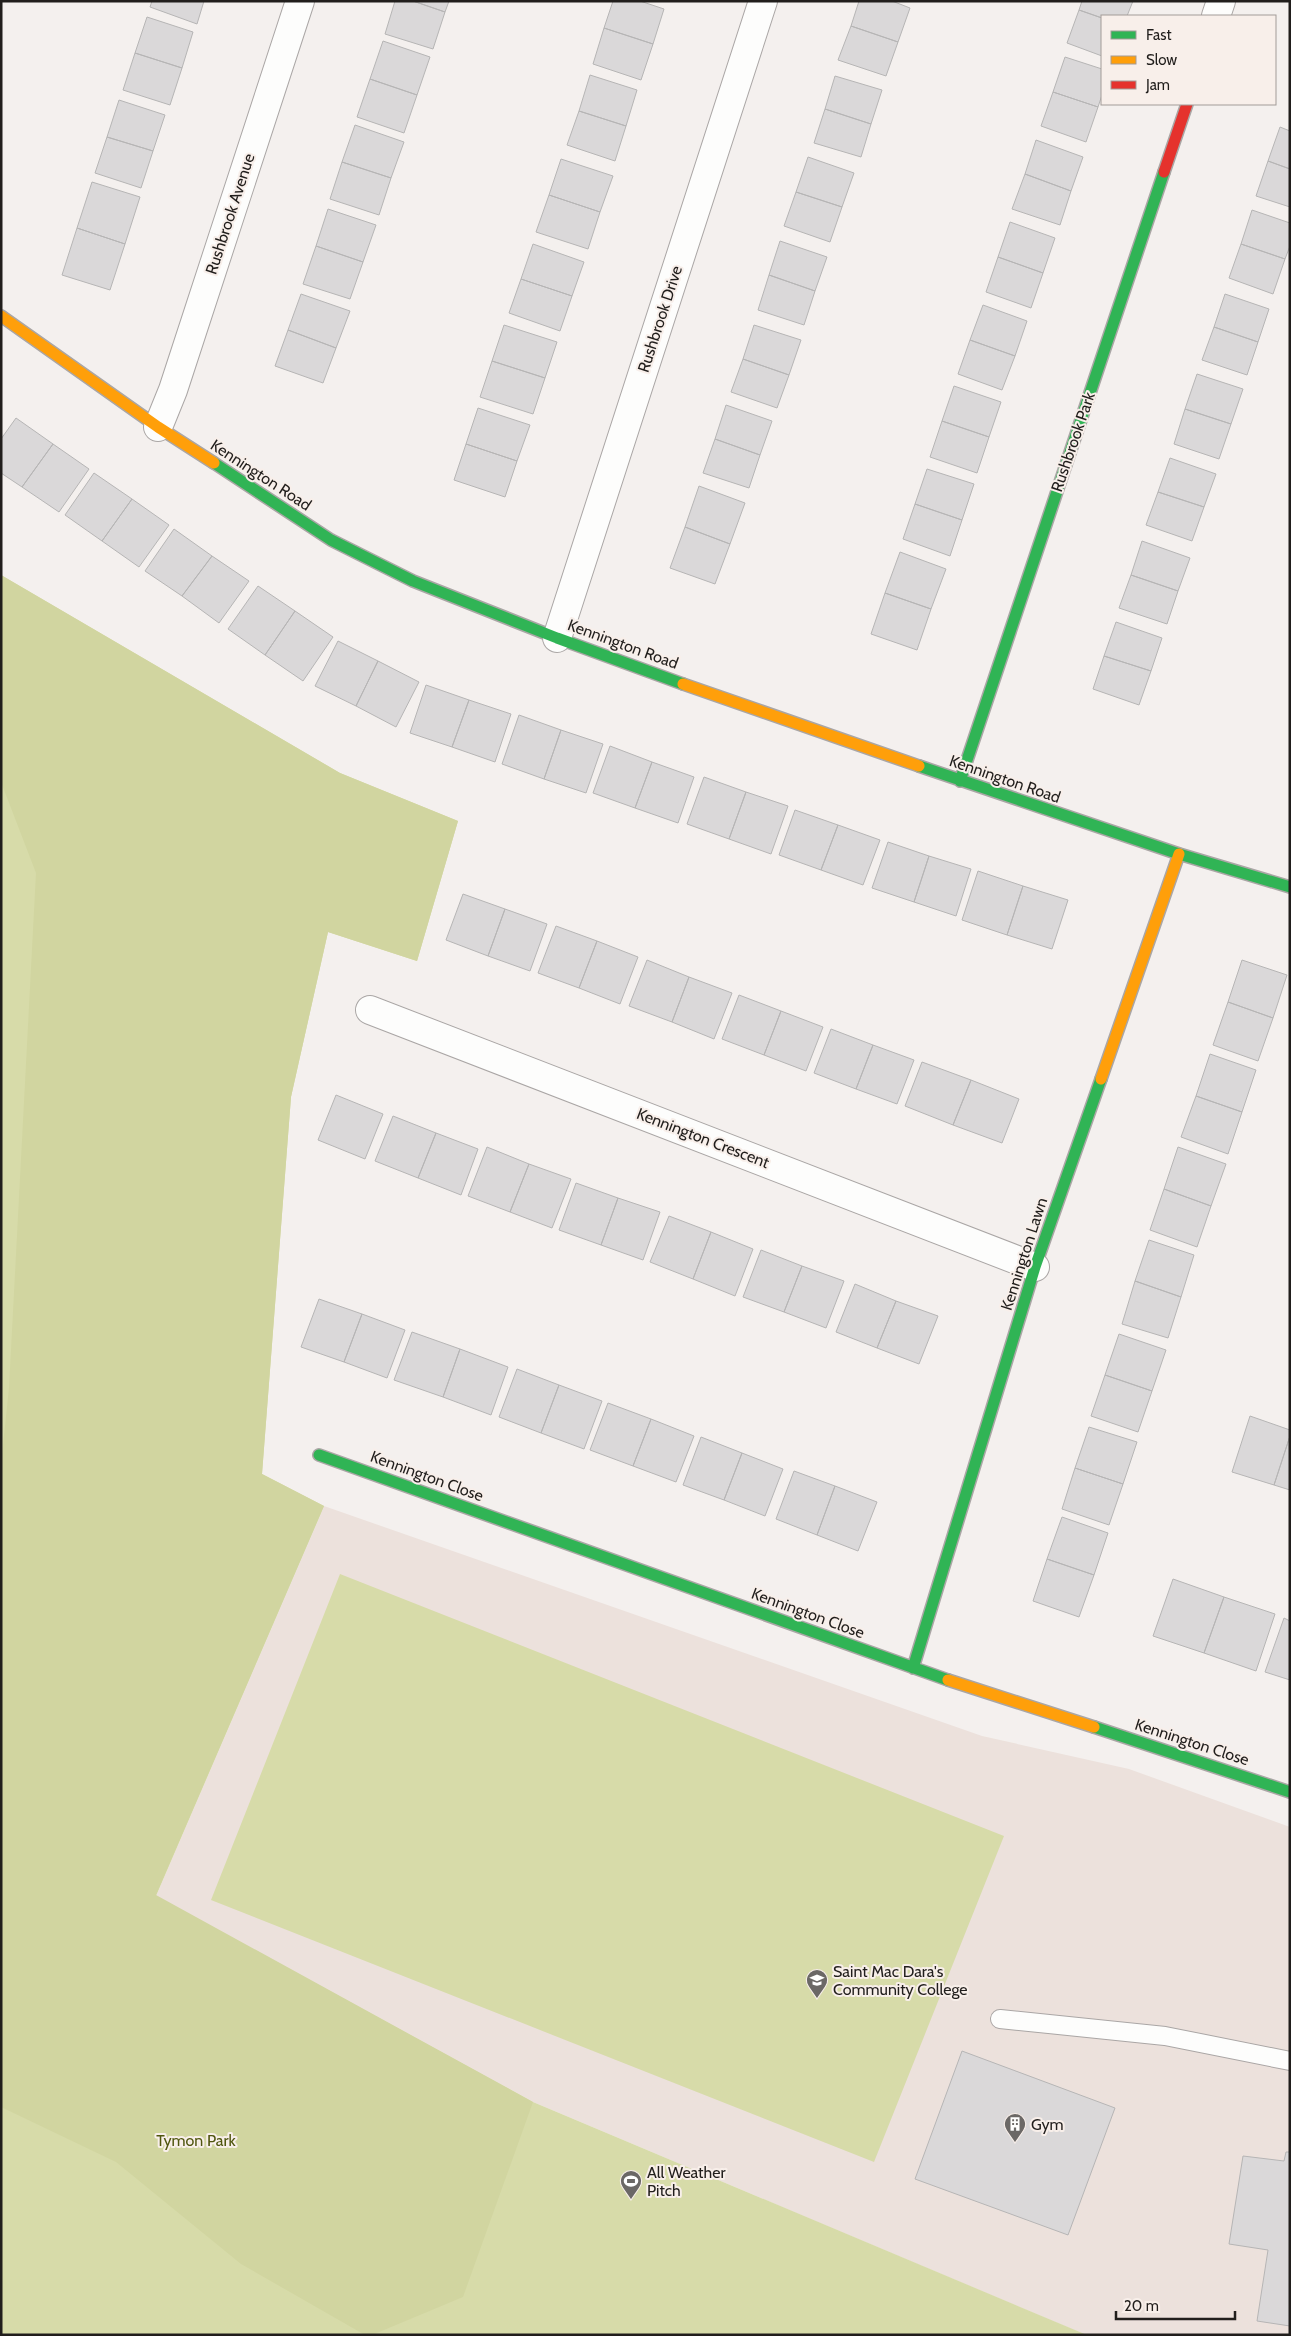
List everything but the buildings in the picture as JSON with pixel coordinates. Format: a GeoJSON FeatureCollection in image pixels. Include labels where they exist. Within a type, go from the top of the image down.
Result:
{"type":"FeatureCollection","features":[{"type":"Feature","properties":{"kind":"street","name":"Rushbrook Avenue"},"geometry":{"type":"LineString","coordinates":[[158,426],[173,390],[300,1]]}},
{"type":"Feature","properties":{"kind":"street","name":"Rushbrook Drive"},"geometry":{"type":"LineString","coordinates":[[557,638],[763,1]]}},
{"type":"Feature","properties":{"kind":"street"},"geometry":{"type":"LineString","coordinates":[[1216,15],[1221,1]]}},
{"type":"Feature","properties":{"kind":"street","name":"Rushbrook Park"},"geometry":{"type":"LineString","coordinates":[[960,781],[1186,105]]}},
{"type":"Feature","properties":{"kind":"street","name":"Kennington Road"},"geometry":{"type":"LineString","coordinates":[[1,316],[158,426],[331,540],[413,581],[557,638],[960,781],[1179,854],[1290,887]]}},
{"type":"Feature","properties":{"kind":"street","name":"Kennington Lawn"},"geometry":{"type":"LineString","coordinates":[[913,1668],[1035,1267],[1179,854]]}},
{"type":"Feature","properties":{"kind":"street","name":"Kennington Crescent"},"geometry":{"type":"LineString","coordinates":[[370,1010],[1035,1267]]}},
{"type":"Feature","properties":{"kind":"street","name":"Kennington Close"},"geometry":{"type":"LineString","coordinates":[[319,1455],[913,1668],[1290,1792]]}},
{"type":"Feature","properties":{"kind":"lane"},"geometry":{"type":"LineString","coordinates":[[1000,2019],[1165,2036],[1290,2061]]}},
{"type":"Feature","properties":{"kind":"shaded area","name":"Saint Mac Dara's Community College"},"geometry":{"type":"Polygon","coordinates":[[[324,1506],[982,1736],[1129,1769],[1290,1827],[1290,2335],[1086,2335],[533,2102],[156,1896],[324,1506]]]}},
{"type":"Feature","properties":{"kind":"green space","name":"Tymon Park"},"geometry":{"type":"Polygon","coordinates":[[[1,575],[340,773],[458,821],[417,961],[328,932],[291,1097],[262,1474],[324,1506],[156,1896],[533,2102],[1087,2335],[1,2335],[1,575]]]}},
{"type":"Feature","properties":{"kind":"green space","name":"Tymon Park"},"geometry":{"type":"Polygon","coordinates":[[[1,575],[340,773],[458,821],[417,961],[328,932],[291,1097],[262,1474],[324,1506],[156,1895],[533,2102],[463,2297],[372,2335],[365,2335],[241,2264],[116,2162],[1,2107],[1,1464],[9,1388],[36,873],[1,782],[1,575]]]}},
{"type":"Feature","properties":{"kind":"green space"},"geometry":{"type":"Polygon","coordinates":[[[340,1574],[1004,1836],[874,2162],[211,1900],[340,1574]]]}},
{"type":"Feature","properties":{"kind":"traffic: fast"},"geometry":{"type":"LineString","coordinates":[[960,781],[1164,172]]}},
{"type":"Feature","properties":{"kind":"traffic: fast"},"geometry":{"type":"LineString","coordinates":[[214,463],[331,540],[413,581],[557,638],[683,684]]}},
{"type":"Feature","properties":{"kind":"traffic: fast"},"geometry":{"type":"LineString","coordinates":[[919,766],[1179,854],[1290,887]]}},
{"type":"Feature","properties":{"kind":"traffic: fast"},"geometry":{"type":"LineString","coordinates":[[913,1668],[1035,1267],[1101,1079]]}},
{"type":"Feature","properties":{"kind":"traffic: fast"},"geometry":{"type":"LineString","coordinates":[[319,1455],[948,1680]]}},
{"type":"Feature","properties":{"kind":"traffic: fast"},"geometry":{"type":"LineString","coordinates":[[1094,1727],[1290,1792]]}},
{"type":"Feature","properties":{"kind":"traffic: slow"},"geometry":{"type":"LineString","coordinates":[[1,316],[158,427],[214,463]]}},
{"type":"Feature","properties":{"kind":"traffic: slow"},"geometry":{"type":"LineString","coordinates":[[683,684],[919,766]]}},
{"type":"Feature","properties":{"kind":"traffic: slow"},"geometry":{"type":"LineString","coordinates":[[1101,1079],[1179,854]]}},
{"type":"Feature","properties":{"kind":"traffic: slow"},"geometry":{"type":"LineString","coordinates":[[948,1680],[1094,1727]]}},
{"type":"Feature","properties":{"kind":"traffic: jam"},"geometry":{"type":"LineString","coordinates":[[1164,172],[1187,105]]}},
{"type":"Feature","properties":{"kind":"place","name":"Saint Mac Dara's Community College"},"geometry":{"type":"Point","coordinates":[817,1999]}},
{"type":"Feature","properties":{"kind":"place","name":"Gym"},"geometry":{"type":"Point","coordinates":[1015,2143]}},
{"type":"Feature","properties":{"kind":"place","name":"All Weather Pitch"},"geometry":{"type":"Point","coordinates":[631,2200]}}]}
